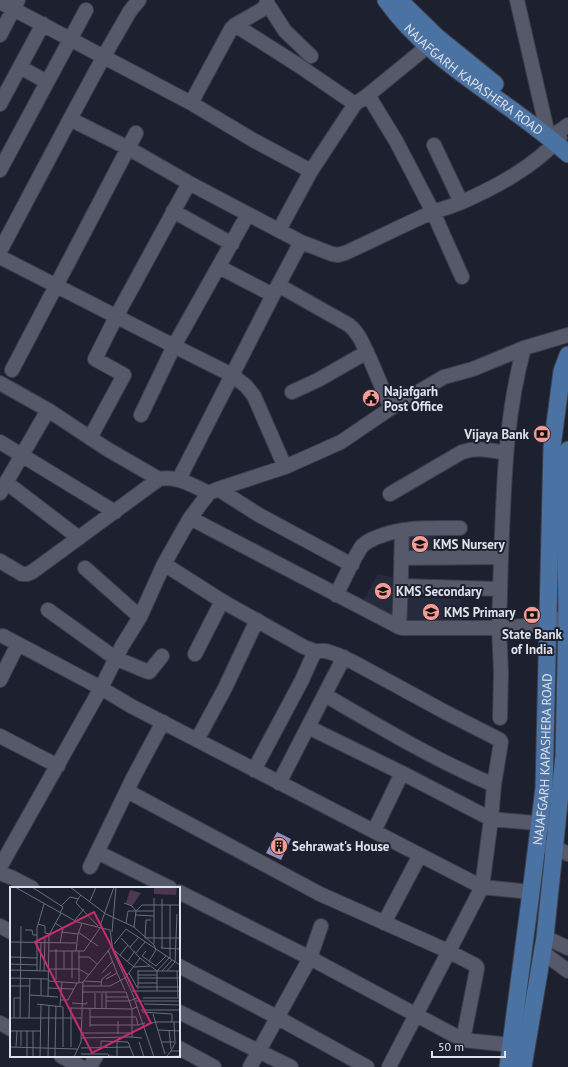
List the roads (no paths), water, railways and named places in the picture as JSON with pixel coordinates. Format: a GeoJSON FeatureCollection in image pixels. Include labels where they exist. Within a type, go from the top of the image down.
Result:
{"type":"FeatureCollection","features":[{"type":"Feature","properties":{"kind":"main road","name":"NAJAFGARH KAPASHERA ROAD"},"geometry":{"type":"LineString","coordinates":[[386,0],[394,12],[432,42]]}},
{"type":"Feature","properties":{"kind":"main road"},"geometry":{"type":"LineString","coordinates":[[399,0],[432,42],[560,137]]}},
{"type":"Feature","properties":{"kind":"main road","name":"NAJAFGARH KAPASHERA ROAD"},"geometry":{"type":"LineString","coordinates":[[524,1067],[519,1046],[532,892],[544,788],[552,447],[562,371],[568,355]]}},
{"type":"Feature","properties":{"kind":"main road","name":"NAJAFGARH KAPASHERA ROAD"},"geometry":{"type":"LineString","coordinates":[[508,1067],[519,1046],[543,944],[562,851],[557,825],[566,757],[567,568],[565,473],[568,450]]}},
{"type":"Feature","properties":{"kind":"street"},"geometry":{"type":"LineString","coordinates":[[0,251],[104,56],[130,11],[139,0]]}},
{"type":"Feature","properties":{"kind":"street"},"geometry":{"type":"LineString","coordinates":[[70,119],[128,148],[189,183],[302,242],[338,255],[433,212],[495,187],[514,176],[545,153],[560,137],[517,0]]}},
{"type":"Feature","properties":{"kind":"street"},"geometry":{"type":"LineString","coordinates":[[0,2],[16,4],[43,24],[190,103],[253,140],[311,171]]}},
{"type":"Feature","properties":{"kind":"street"},"geometry":{"type":"LineString","coordinates":[[190,103],[228,34],[235,25],[262,9],[267,2],[285,31],[311,56]]}},
{"type":"Feature","properties":{"kind":"street"},"geometry":{"type":"LineString","coordinates":[[0,35],[16,4]]}},
{"type":"Feature","properties":{"kind":"street"},"geometry":{"type":"LineString","coordinates":[[0,170],[86,10]]}},
{"type":"Feature","properties":{"kind":"street"},"geometry":{"type":"LineString","coordinates":[[0,104],[43,24]]}},
{"type":"Feature","properties":{"kind":"street"},"geometry":{"type":"LineString","coordinates":[[235,25],[298,65],[355,104]]}},
{"type":"Feature","properties":{"kind":"street"},"geometry":{"type":"LineString","coordinates":[[279,230],[311,171],[355,104],[432,42]]}},
{"type":"Feature","properties":{"kind":"street"},"geometry":{"type":"LineString","coordinates":[[20,67],[47,82]]}},
{"type":"Feature","properties":{"kind":"street"},"geometry":{"type":"LineString","coordinates":[[368,95],[396,141],[433,212],[462,277]]}},
{"type":"Feature","properties":{"kind":"street"},"geometry":{"type":"LineString","coordinates":[[12,370],[136,133]]}},
{"type":"Feature","properties":{"kind":"street"},"geometry":{"type":"LineString","coordinates":[[434,144],[461,202]]}},
{"type":"Feature","properties":{"kind":"street"},"geometry":{"type":"LineString","coordinates":[[90,438],[124,375],[95,359],[116,317],[189,183]]}},
{"type":"Feature","properties":{"kind":"street"},"geometry":{"type":"LineString","coordinates":[[173,211],[232,244]]}},
{"type":"Feature","properties":{"kind":"street"},"geometry":{"type":"LineString","coordinates":[[142,415],[174,346],[248,214]]}},
{"type":"Feature","properties":{"kind":"street"},"geometry":{"type":"LineString","coordinates":[[179,479],[275,290],[302,242]]}},
{"type":"Feature","properties":{"kind":"street"},"geometry":{"type":"LineString","coordinates":[[0,257],[232,375],[246,386],[254,396],[285,467]]}},
{"type":"Feature","properties":{"kind":"street"},"geometry":{"type":"LineString","coordinates":[[218,267],[275,290],[349,325],[355,330],[367,352],[391,408]]}},
{"type":"Feature","properties":{"kind":"street"},"geometry":{"type":"LineString","coordinates":[[0,867],[58,766],[101,688],[122,646],[140,617],[164,564],[190,518],[213,491],[285,467],[341,442],[391,408],[444,377],[473,369],[524,348],[568,336]]}},
{"type":"Feature","properties":{"kind":"street"},"geometry":{"type":"LineString","coordinates":[[500,718],[501,672],[499,628],[505,468],[518,370],[524,348]]}},
{"type":"Feature","properties":{"kind":"street"},"geometry":{"type":"LineString","coordinates":[[292,392],[318,380],[367,352]]}},
{"type":"Feature","properties":{"kind":"street"},"geometry":{"type":"LineString","coordinates":[[0,383],[48,410],[107,449],[159,479]]}},
{"type":"Feature","properties":{"kind":"street"},"geometry":{"type":"LineString","coordinates":[[48,410],[3,488],[79,538]]}},
{"type":"Feature","properties":{"kind":"street"},"geometry":{"type":"LineString","coordinates":[[0,442],[115,512]]}},
{"type":"Feature","properties":{"kind":"street"},"geometry":{"type":"LineString","coordinates":[[390,494],[462,452],[480,449],[506,453]]}},
{"type":"Feature","properties":{"kind":"street"},"geometry":{"type":"LineString","coordinates":[[0,561],[22,574],[32,572],[159,479],[167,477],[179,479],[213,491],[352,565]]}},
{"type":"Feature","properties":{"kind":"street"},"geometry":{"type":"LineString","coordinates":[[190,518],[402,628],[499,628],[548,624],[567,615]]}},
{"type":"Feature","properties":{"kind":"street"},"geometry":{"type":"LineString","coordinates":[[336,595],[363,545],[368,541],[402,530],[460,528]]}},
{"type":"Feature","properties":{"kind":"street"},"geometry":{"type":"LineString","coordinates":[[399,627],[402,530]]}},
{"type":"Feature","properties":{"kind":"street"},"geometry":{"type":"LineString","coordinates":[[401,558],[501,557]]}},
{"type":"Feature","properties":{"kind":"street"},"geometry":{"type":"LineString","coordinates":[[164,564],[222,601],[304,647],[315,651],[326,651],[344,657],[500,740],[482,887],[389,1067]]}},
{"type":"Feature","properties":{"kind":"street"},"geometry":{"type":"LineString","coordinates":[[85,568],[140,617]]}},
{"type":"Feature","properties":{"kind":"street"},"geometry":{"type":"LineString","coordinates":[[401,586],[500,589]]}},
{"type":"Feature","properties":{"kind":"street"},"geometry":{"type":"LineString","coordinates":[[195,654],[222,601]]}},
{"type":"Feature","properties":{"kind":"street"},"geometry":{"type":"LineString","coordinates":[[48,610],[116,658],[149,672],[162,656]]}},
{"type":"Feature","properties":{"kind":"street"},"geometry":{"type":"LineString","coordinates":[[197,740],[225,688],[257,620]]}},
{"type":"Feature","properties":{"kind":"street"},"geometry":{"type":"LineString","coordinates":[[3,636],[101,688],[131,706],[482,887],[532,892]]}},
{"type":"Feature","properties":{"kind":"street"},"geometry":{"type":"LineString","coordinates":[[0,680],[18,644]]}},
{"type":"Feature","properties":{"kind":"street"},"geometry":{"type":"LineString","coordinates":[[254,770],[302,680],[315,651]]}},
{"type":"Feature","properties":{"kind":"street"},"geometry":{"type":"LineString","coordinates":[[279,783],[344,657]]}},
{"type":"Feature","properties":{"kind":"street"},"geometry":{"type":"LineString","coordinates":[[325,695],[441,760],[494,785]]}},
{"type":"Feature","properties":{"kind":"street"},"geometry":{"type":"LineString","coordinates":[[90,867],[163,722]]}},
{"type":"Feature","properties":{"kind":"street"},"geometry":{"type":"LineString","coordinates":[[308,727],[491,819],[557,825]]}},
{"type":"Feature","properties":{"kind":"street"},"geometry":{"type":"LineString","coordinates":[[0,736],[58,766]]}},
{"type":"Feature","properties":{"kind":"street"},"geometry":{"type":"LineString","coordinates":[[545,753],[566,757]]}},
{"type":"Feature","properties":{"kind":"street"},"geometry":{"type":"LineString","coordinates":[[374,831],[402,773]]}},
{"type":"Feature","properties":{"kind":"street"},"geometry":{"type":"LineString","coordinates":[[127,791],[320,894],[448,951],[477,967],[463,1040]]}},
{"type":"Feature","properties":{"kind":"street"},"geometry":{"type":"LineString","coordinates":[[537,846],[562,851]]}},
{"type":"Feature","properties":{"kind":"street"},"geometry":{"type":"LineString","coordinates":[[97,852],[168,887]]}},
{"type":"Feature","properties":{"kind":"street"},"geometry":{"type":"LineString","coordinates":[[384,923],[420,855]]}},
{"type":"Feature","properties":{"kind":"street"},"geometry":{"type":"LineString","coordinates":[[0,873],[30,887]]}},
{"type":"Feature","properties":{"kind":"street"},"geometry":{"type":"LineString","coordinates":[[180,893],[310,958],[463,1040],[519,1046]]}},
{"type":"Feature","properties":{"kind":"street"},"geometry":{"type":"LineString","coordinates":[[0,926],[10,931]]}},
{"type":"Feature","properties":{"kind":"street"},"geometry":{"type":"LineString","coordinates":[[250,1067],[310,958],[322,926]]}},
{"type":"Feature","properties":{"kind":"street"},"geometry":{"type":"LineString","coordinates":[[543,944],[568,948]]}},
{"type":"Feature","properties":{"kind":"street"},"geometry":{"type":"LineString","coordinates":[[543,944],[568,971]]}},
{"type":"Feature","properties":{"kind":"street"},"geometry":{"type":"LineString","coordinates":[[180,967],[367,1067]]}},
{"type":"Feature","properties":{"kind":"street"},"geometry":{"type":"LineString","coordinates":[[180,1012],[291,1067]]}},
{"type":"Feature","properties":{"kind":"street"},"geometry":{"type":"LineString","coordinates":[[0,1023],[10,1028]]}},
{"type":"Feature","properties":{"kind":"street"},"geometry":{"type":"LineString","coordinates":[[180,1049],[214,1067]]}},
{"type":"Feature","properties":{"kind":"street"},"geometry":{"type":"LineString","coordinates":[[63,1057],[81,1067]]}},
{"type":"Feature","properties":{"kind":"street"},"geometry":{"type":"LineString","coordinates":[[90,1067],[95,1057]]}},
{"type":"Feature","properties":{"kind":"place","name":"Najafgarh Post Office"},"geometry":{"type":"Point","coordinates":[371,398]}},
{"type":"Feature","properties":{"kind":"place","name":"Vijaya Bank"},"geometry":{"type":"Point","coordinates":[542,434]}},
{"type":"Feature","properties":{"kind":"place","name":"KMS Nursery"},"geometry":{"type":"Point","coordinates":[420,544]}},
{"type":"Feature","properties":{"kind":"place","name":"KMS Secondary"},"geometry":{"type":"Point","coordinates":[383,591]}},
{"type":"Feature","properties":{"kind":"place","name":"KMS Primary"},"geometry":{"type":"Point","coordinates":[431,612]}},
{"type":"Feature","properties":{"kind":"place","name":"State Bank of India"},"geometry":{"type":"Point","coordinates":[532,615]}},
{"type":"Feature","properties":{"kind":"place","name":"Sehrawat's House"},"geometry":{"type":"Point","coordinates":[279,846]}}]}
